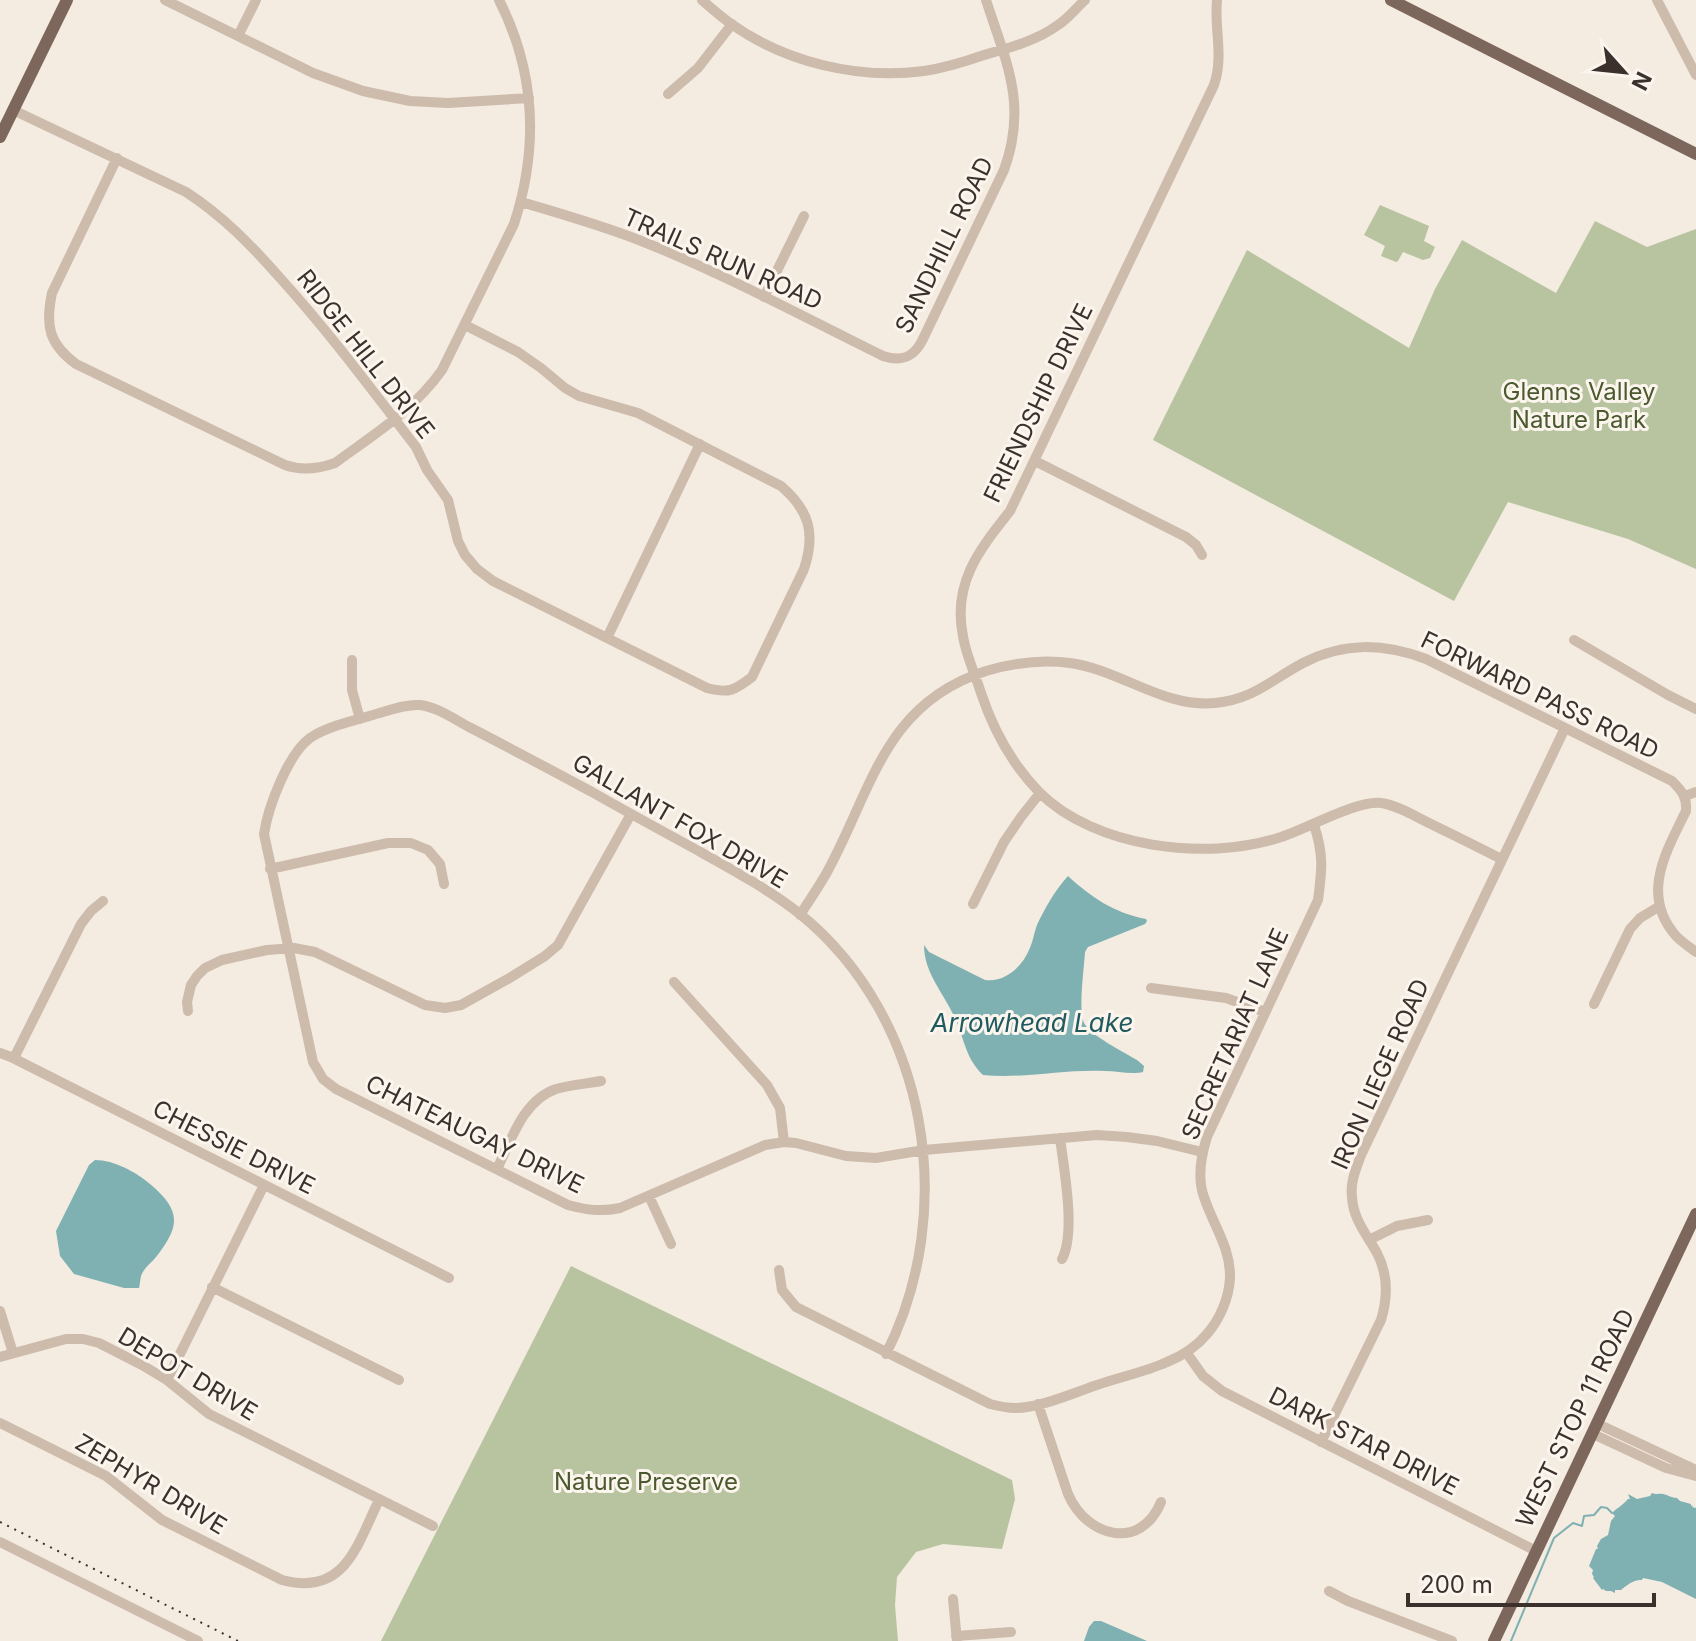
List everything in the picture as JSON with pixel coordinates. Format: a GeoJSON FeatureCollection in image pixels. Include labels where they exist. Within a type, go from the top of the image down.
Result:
{"type":"FeatureCollection","features":[{"type":"Feature","properties":{"kind":"main road"},"geometry":{"type":"LineString","coordinates":[[0,137],[67,0]]}},
{"type":"Feature","properties":{"kind":"main road"},"geometry":{"type":"LineString","coordinates":[[1391,0],[1696,154]]}},
{"type":"Feature","properties":{"kind":"main road","name":"WEST STOP 11 ROAD"},"geometry":{"type":"LineString","coordinates":[[1494,1641],[1696,1214]]}},
{"type":"Feature","properties":{"kind":"street"},"geometry":{"type":"LineString","coordinates":[[165,0],[313,73],[363,91],[410,101],[448,103],[529,98]]}},
{"type":"Feature","properties":{"kind":"street"},"geometry":{"type":"LineString","coordinates":[[238,36],[256,0]]}},
{"type":"Feature","properties":{"kind":"street"},"geometry":{"type":"LineString","coordinates":[[117,158],[52,293],[48,316],[56,346],[76,364],[292,468],[320,468],[335,463],[395,419],[431,387],[514,224],[531,143],[529,98],[520,49],[499,0]]}},
{"type":"Feature","properties":{"kind":"street"},"geometry":{"type":"LineString","coordinates":[[702,0],[732,24],[792,56],[834,68],[888,73],[923,71],[1002,50],[1059,25],[1085,0]]}},
{"type":"Feature","properties":{"kind":"street","name":"SANDHILL ROAD"},"geometry":{"type":"LineString","coordinates":[[905,359],[919,348],[1004,170],[1015,130],[1015,100],[1010,74],[986,0]]}},
{"type":"Feature","properties":{"kind":"street","name":"FRIENDSHIP DRIVE"},"geometry":{"type":"LineString","coordinates":[[1217,0],[1220,55],[1214,85],[1010,511],[982,546],[969,570],[960,611],[962,634],[975,675],[1001,741],[1022,773],[1059,808],[1090,826],[1133,841],[1167,848],[1202,850],[1278,839],[1357,806],[1380,803],[1400,808],[1501,859]]}},
{"type":"Feature","properties":{"kind":"street"},"geometry":{"type":"LineString","coordinates":[[1657,0],[1696,75]]}},
{"type":"Feature","properties":{"kind":"street"},"geometry":{"type":"LineString","coordinates":[[668,94],[698,68],[732,24]]}},
{"type":"Feature","properties":{"kind":"street","name":"RIDGE HILL DRIVE"},"geometry":{"type":"LineString","coordinates":[[13,110],[186,192],[228,223],[313,314],[416,447],[427,470],[448,500],[458,541],[477,569],[493,581],[718,691],[733,689],[752,677],[804,569],[811,542],[807,519],[795,498],[781,486],[700,444]]}},
{"type":"Feature","properties":{"kind":"street","name":"TRAILS RUN ROAD"},"geometry":{"type":"LineString","coordinates":[[521,202],[641,241],[696,264],[883,356],[905,359]]}},
{"type":"Feature","properties":{"kind":"street"},"geometry":{"type":"LineString","coordinates":[[764,297],[804,216]]}},
{"type":"Feature","properties":{"kind":"street"},"geometry":{"type":"LineString","coordinates":[[465,325],[518,352],[579,396],[638,413],[700,444],[607,638]]}},
{"type":"Feature","properties":{"kind":"street"},"geometry":{"type":"LineString","coordinates":[[1035,461],[1186,537],[1202,555]]}},
{"type":"Feature","properties":{"kind":"street"},"geometry":{"type":"LineString","coordinates":[[1574,640],[1696,709]]}},
{"type":"Feature","properties":{"kind":"street","name":"FORWARD PASS ROAD"},"geometry":{"type":"LineString","coordinates":[[975,675],[1026,662],[1072,663],[1109,673],[1167,698],[1213,703],[1253,693],[1303,664],[1331,652],[1360,646],[1386,647],[1426,659],[1672,781],[1685,796]]}},
{"type":"Feature","properties":{"kind":"street"},"geometry":{"type":"LineString","coordinates":[[352,660],[352,690],[360,719]]}},
{"type":"Feature","properties":{"kind":"street"},"geometry":{"type":"LineString","coordinates":[[800,915],[826,873],[892,739],[934,696],[975,675]]}},
{"type":"Feature","properties":{"kind":"street","name":"GALLANT FOX DRIVE"},"geometry":{"type":"LineString","coordinates":[[360,719],[407,706],[431,707],[754,882],[800,915],[848,964],[885,1021],[896,1045],[911,1084],[924,1150],[926,1205],[920,1254],[902,1319],[886,1354]]}},
{"type":"Feature","properties":{"kind":"street","name":"CHATEAUGAY DRIVE"},"geometry":{"type":"LineString","coordinates":[[360,719],[311,738],[294,754],[267,813],[264,834],[313,1062],[323,1079],[336,1089],[568,1205],[590,1211],[620,1208],[765,1145],[784,1142],[861,1158],[876,1158],[924,1150],[1097,1135],[1157,1141],[1202,1152]]}},
{"type":"Feature","properties":{"kind":"street","name":"IRON LIEGE ROAD"},"geometry":{"type":"LineString","coordinates":[[1321,1442],[1381,1320],[1387,1289],[1378,1256],[1357,1221],[1351,1199],[1352,1180],[1361,1155],[1565,728]]}},
{"type":"Feature","properties":{"kind":"street"},"geometry":{"type":"LineString","coordinates":[[1696,792],[1685,796],[1686,811],[1659,871],[1658,895],[1666,921],[1677,937],[1696,952]]}},
{"type":"Feature","properties":{"kind":"street"},"geometry":{"type":"LineString","coordinates":[[973,904],[1004,842],[1040,793]]}},
{"type":"Feature","properties":{"kind":"street"},"geometry":{"type":"LineString","coordinates":[[188,1011],[191,985],[205,968],[222,960],[288,948],[315,952],[425,1005],[445,1008],[461,1005],[508,979],[558,945],[631,814]]}},
{"type":"Feature","properties":{"kind":"street","name":"SECRETARIAT LANE"},"geometry":{"type":"LineString","coordinates":[[779,1270],[782,1290],[796,1307],[990,1404],[1016,1408],[1038,1404],[1166,1363],[1186,1352],[1206,1335],[1220,1316],[1230,1280],[1225,1246],[1203,1195],[1200,1180],[1202,1152],[1318,900],[1322,866],[1314,825]]}},
{"type":"Feature","properties":{"kind":"street"},"geometry":{"type":"LineString","coordinates":[[270,869],[388,843],[411,843],[428,850],[440,864],[444,884]]}},
{"type":"Feature","properties":{"kind":"street"},"geometry":{"type":"LineString","coordinates":[[14,1058],[81,924],[103,901]]}},
{"type":"Feature","properties":{"kind":"street"},"geometry":{"type":"LineString","coordinates":[[1594,1004],[1630,929],[1640,918],[1660,906]]}},
{"type":"Feature","properties":{"kind":"street"},"geometry":{"type":"LineString","coordinates":[[674,982],[767,1085],[780,1108],[784,1142]]}},
{"type":"Feature","properties":{"kind":"street"},"geometry":{"type":"LineString","coordinates":[[1151,988],[1226,998],[1265,1012]]}},
{"type":"Feature","properties":{"kind":"street","name":"CHESSIE DRIVE"},"geometry":{"type":"LineString","coordinates":[[0,1053],[449,1278]]}},
{"type":"Feature","properties":{"kind":"street"},"geometry":{"type":"LineString","coordinates":[[497,1169],[524,1116],[536,1101],[554,1090],[601,1081]]}},
{"type":"Feature","properties":{"kind":"street"},"geometry":{"type":"LineString","coordinates":[[1060,1138],[1069,1229],[1062,1259]]}},
{"type":"Feature","properties":{"kind":"street"},"geometry":{"type":"LineString","coordinates":[[167,1380],[264,1185]]}},
{"type":"Feature","properties":{"kind":"street"},"geometry":{"type":"LineString","coordinates":[[649,1196],[671,1244]]}},
{"type":"Feature","properties":{"kind":"street"},"geometry":{"type":"LineString","coordinates":[[1369,1240],[1397,1226],[1428,1220]]}},
{"type":"Feature","properties":{"kind":"street"},"geometry":{"type":"LineString","coordinates":[[212,1287],[399,1380]]}},
{"type":"Feature","properties":{"kind":"street"},"geometry":{"type":"LineString","coordinates":[[0,1311],[13,1353]]}},
{"type":"Feature","properties":{"kind":"street","name":"DEPOT DRIVE"},"geometry":{"type":"LineString","coordinates":[[0,1357],[66,1339],[99,1343],[167,1380],[209,1414],[433,1526]]}},
{"type":"Feature","properties":{"kind":"street","name":"DARK STAR DRIVE"},"geometry":{"type":"LineString","coordinates":[[1186,1352],[1200,1373],[1222,1391],[1536,1551]]}},
{"type":"Feature","properties":{"kind":"street"},"geometry":{"type":"LineString","coordinates":[[1038,1404],[1068,1494],[1084,1520],[1112,1532],[1131,1532],[1145,1526],[1156,1515],[1161,1502]]}},
{"type":"Feature","properties":{"kind":"street","name":"ZEPHYR DRIVE"},"geometry":{"type":"LineString","coordinates":[[0,1423],[106,1476],[162,1520],[282,1580],[297,1584],[320,1582],[343,1568],[354,1553],[379,1500]]}},
{"type":"Feature","properties":{"kind":"street"},"geometry":{"type":"LineString","coordinates":[[1595,1429],[1666,1468],[1696,1473]]}},
{"type":"Feature","properties":{"kind":"street"},"geometry":{"type":"LineString","coordinates":[[0,1542],[198,1641]]}},
{"type":"Feature","properties":{"kind":"street"},"geometry":{"type":"LineString","coordinates":[[1329,1591],[1452,1641]]}},
{"type":"Feature","properties":{"kind":"street"},"geometry":{"type":"LineString","coordinates":[[953,1599],[956,1638],[1011,1632]]}},
{"type":"Feature","properties":{"kind":"green space"},"geometry":{"type":"Polygon","coordinates":[[[1380,205],[1429,226],[1424,241],[1435,247],[1430,258],[1423,260],[1403,252],[1396,262],[1381,256],[1385,246],[1364,235],[1380,205]]]}},
{"type":"Feature","properties":{"kind":"green space","name":"Glenns Valley Nature Park"},"geometry":{"type":"Polygon","coordinates":[[[1595,221],[1647,247],[1696,229],[1696,569],[1628,539],[1508,502],[1454,601],[1153,440],[1247,250],[1409,348],[1435,289],[1462,240],[1556,293],[1595,221]]]}},
{"type":"Feature","properties":{"kind":"green space","name":"Nature Preserve"},"geometry":{"type":"Polygon","coordinates":[[[571,1266],[1012,1480],[1015,1499],[1002,1549],[943,1544],[916,1552],[897,1577],[895,1605],[898,1641],[381,1641],[571,1266]]]}},
{"type":"Feature","properties":{"kind":"water","name":"Arrowhead Lake"},"geometry":{"type":"Polygon","coordinates":[[[1068,876],[1104,903],[1147,921],[1088,947],[1081,999],[1082,1017],[1088,1028],[1137,1060],[1144,1066],[1143,1072],[983,1075],[972,1061],[953,1014],[930,973],[924,945],[929,952],[985,980],[999,979],[1017,968],[1026,956],[1043,912],[1068,876]]]}},
{"type":"Feature","properties":{"kind":"water"},"geometry":{"type":"Polygon","coordinates":[[[95,1160],[117,1164],[138,1175],[168,1202],[172,1211],[174,1219],[170,1236],[143,1271],[139,1288],[124,1288],[74,1274],[60,1256],[56,1231],[89,1165],[95,1160]]]}},
{"type":"Feature","properties":{"kind":"water"},"geometry":{"type":"Polygon","coordinates":[[[1652,1493],[1677,1498],[1696,1508],[1696,1599],[1662,1582],[1643,1578],[1615,1590],[1615,1593],[1602,1590],[1593,1578],[1593,1570],[1589,1566],[1601,1539],[1608,1535],[1615,1516],[1612,1513],[1630,1499],[1628,1494],[1637,1499],[1652,1493]]]}},
{"type":"Feature","properties":{"kind":"water"},"geometry":{"type":"Polygon","coordinates":[[[1094,1621],[1101,1621],[1147,1641],[1084,1641],[1094,1621]]]}},
{"type":"Feature","properties":{"kind":"waterway"},"geometry":{"type":"LineString","coordinates":[[1511,1641],[1554,1538],[1573,1523],[1582,1526],[1584,1516],[1594,1515],[1601,1507],[1612,1513]]}},
{"type":"Feature","properties":{"kind":"railway"},"geometry":{"type":"LineString","coordinates":[[0,1522],[238,1641]]}}]}
